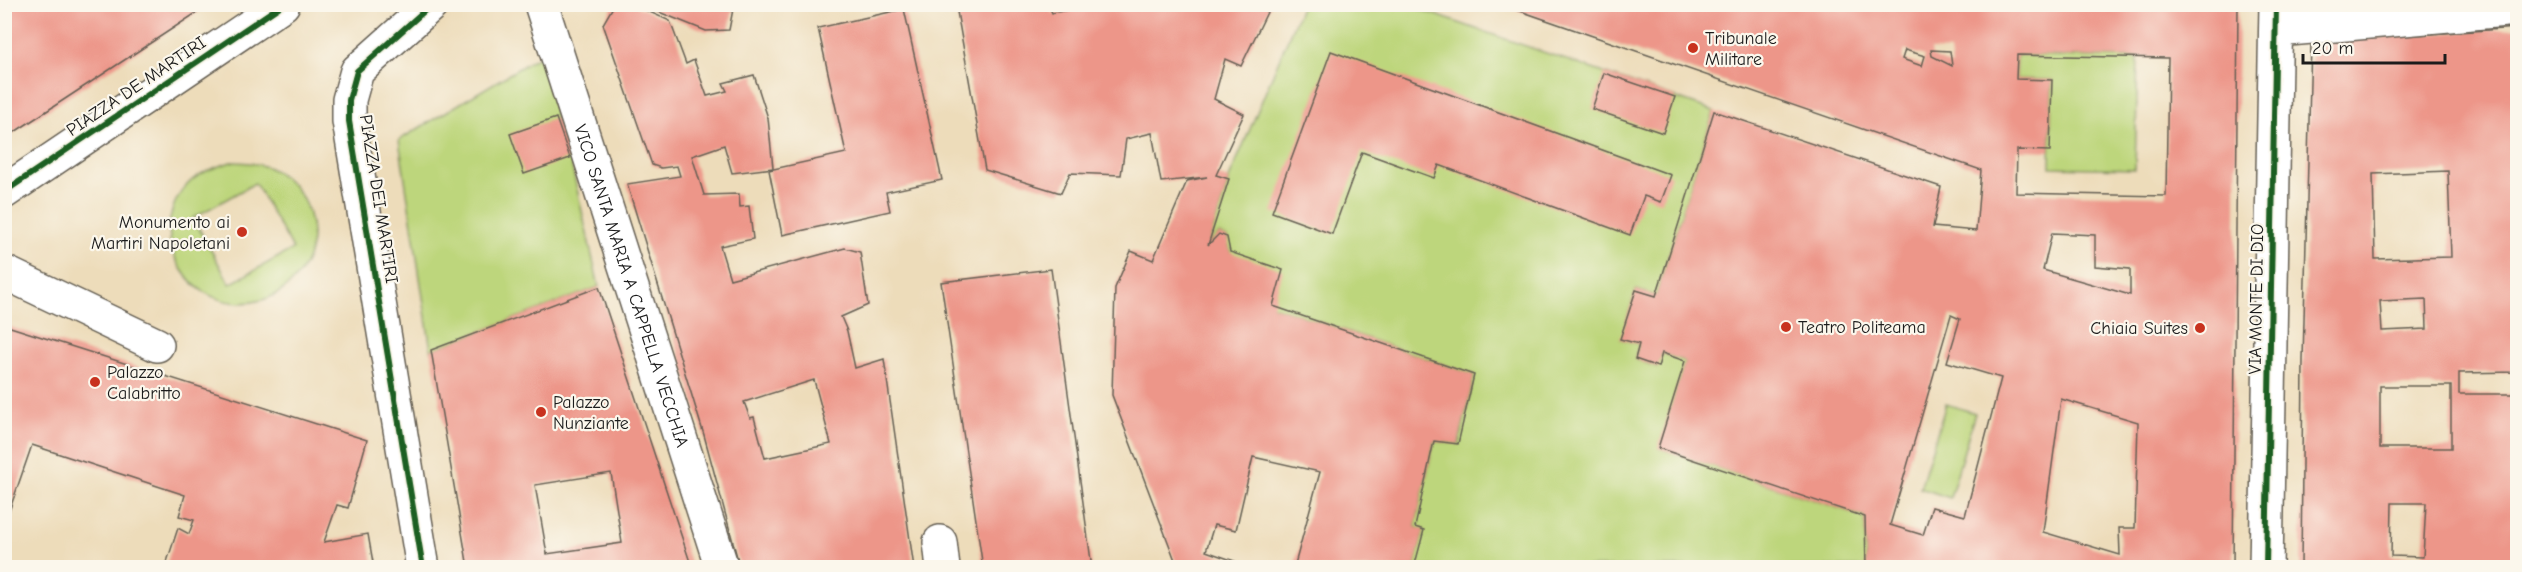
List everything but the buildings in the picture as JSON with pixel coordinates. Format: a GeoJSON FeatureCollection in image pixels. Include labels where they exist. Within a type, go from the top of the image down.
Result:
{"type":"FeatureCollection","features":[{"type":"Feature","properties":{"kind":"street","name":"PIAZZA DE MARTIRI"},"geometry":{"type":"LineString","coordinates":[[4,192],[283,4]]}},
{"type":"Feature","properties":{"kind":"street","name":"PIAZZA DEI MARTIRI"},"geometry":{"type":"LineString","coordinates":[[423,567],[351,131],[349,100],[357,70],[432,4]]}},
{"type":"Feature","properties":{"kind":"street","name":"VICO SANTA MARIA A CAPPELLA VECCHIA"},"geometry":{"type":"LineString","coordinates":[[540,4],[722,567]]}},
{"type":"Feature","properties":{"kind":"street"},"geometry":{"type":"LineString","coordinates":[[2276,17],[2517,9]]}},
{"type":"Feature","properties":{"kind":"street","name":"VIA MONTE DI DIO"},"geometry":{"type":"LineString","coordinates":[[2266,567],[2276,17]]}},
{"type":"Feature","properties":{"kind":"street"},"geometry":{"type":"LineString","coordinates":[[4,273],[157,345]]}},
{"type":"Feature","properties":{"kind":"green space"},"geometry":{"type":"Polygon","coordinates":[[[1302,5],[1407,5],[1714,111],[1656,296],[1636,290],[1621,339],[1639,344],[1635,359],[1657,367],[1662,353],[1685,361],[1659,448],[1865,517],[1866,567],[1414,567],[1424,530],[1415,527],[1434,441],[1459,444],[1474,375],[1273,306],[1230,252],[1227,237],[1219,234],[1208,245],[1229,179],[1302,5]]]}},
{"type":"Feature","properties":{"kind":"green space"},"geometry":{"type":"Polygon","coordinates":[[[541,55],[556,118],[570,158],[599,287],[431,350],[399,140],[541,55]]]}},
{"type":"Feature","properties":{"kind":"green space"},"geometry":{"type":"Polygon","coordinates":[[[2017,55],[2138,58],[2135,169],[2050,167],[2052,80],[2016,79],[2017,55]]]}},
{"type":"Feature","properties":{"kind":"green space"},"geometry":{"type":"Polygon","coordinates":[[[231,162],[265,166],[275,171],[296,189],[309,213],[312,239],[304,266],[286,287],[262,300],[236,303],[213,297],[194,284],[180,267],[171,246],[170,224],[175,202],[190,182],[199,175],[231,162]],[[255,183],[193,218],[230,284],[293,249],[255,183]]]}},
{"type":"Feature","properties":{"kind":"green space"},"geometry":{"type":"Polygon","coordinates":[[[1946,404],[1975,413],[1950,498],[1920,488],[1946,404]]]}},
{"type":"Feature","properties":{"kind":"cycle path"},"geometry":{"type":"LineString","coordinates":[[4,192],[283,4]]}},
{"type":"Feature","properties":{"kind":"cycle path"},"geometry":{"type":"LineString","coordinates":[[423,568],[349,121],[349,100],[357,71],[432,4]]}},
{"type":"Feature","properties":{"kind":"cycle path"},"geometry":{"type":"LineString","coordinates":[[2266,568],[2276,4]]}},
{"type":"Feature","properties":{"kind":"place","name":"Tribunale Militare"},"geometry":{"type":"Point","coordinates":[1693,48]}},
{"type":"Feature","properties":{"kind":"place","name":"Monumento ai Martiri Napoletani"},"geometry":{"type":"Point","coordinates":[242,232]}},
{"type":"Feature","properties":{"kind":"place","name":"Teatro Politeama"},"geometry":{"type":"Point","coordinates":[1786,327]}},
{"type":"Feature","properties":{"kind":"place","name":"Chiaia Suites"},"geometry":{"type":"Point","coordinates":[2200,328]}},
{"type":"Feature","properties":{"kind":"place","name":"Palazzo Calabritto"},"geometry":{"type":"Point","coordinates":[95,382]}},
{"type":"Feature","properties":{"kind":"place","name":"Palazzo Nunziante"},"geometry":{"type":"Point","coordinates":[541,412]}}]}
